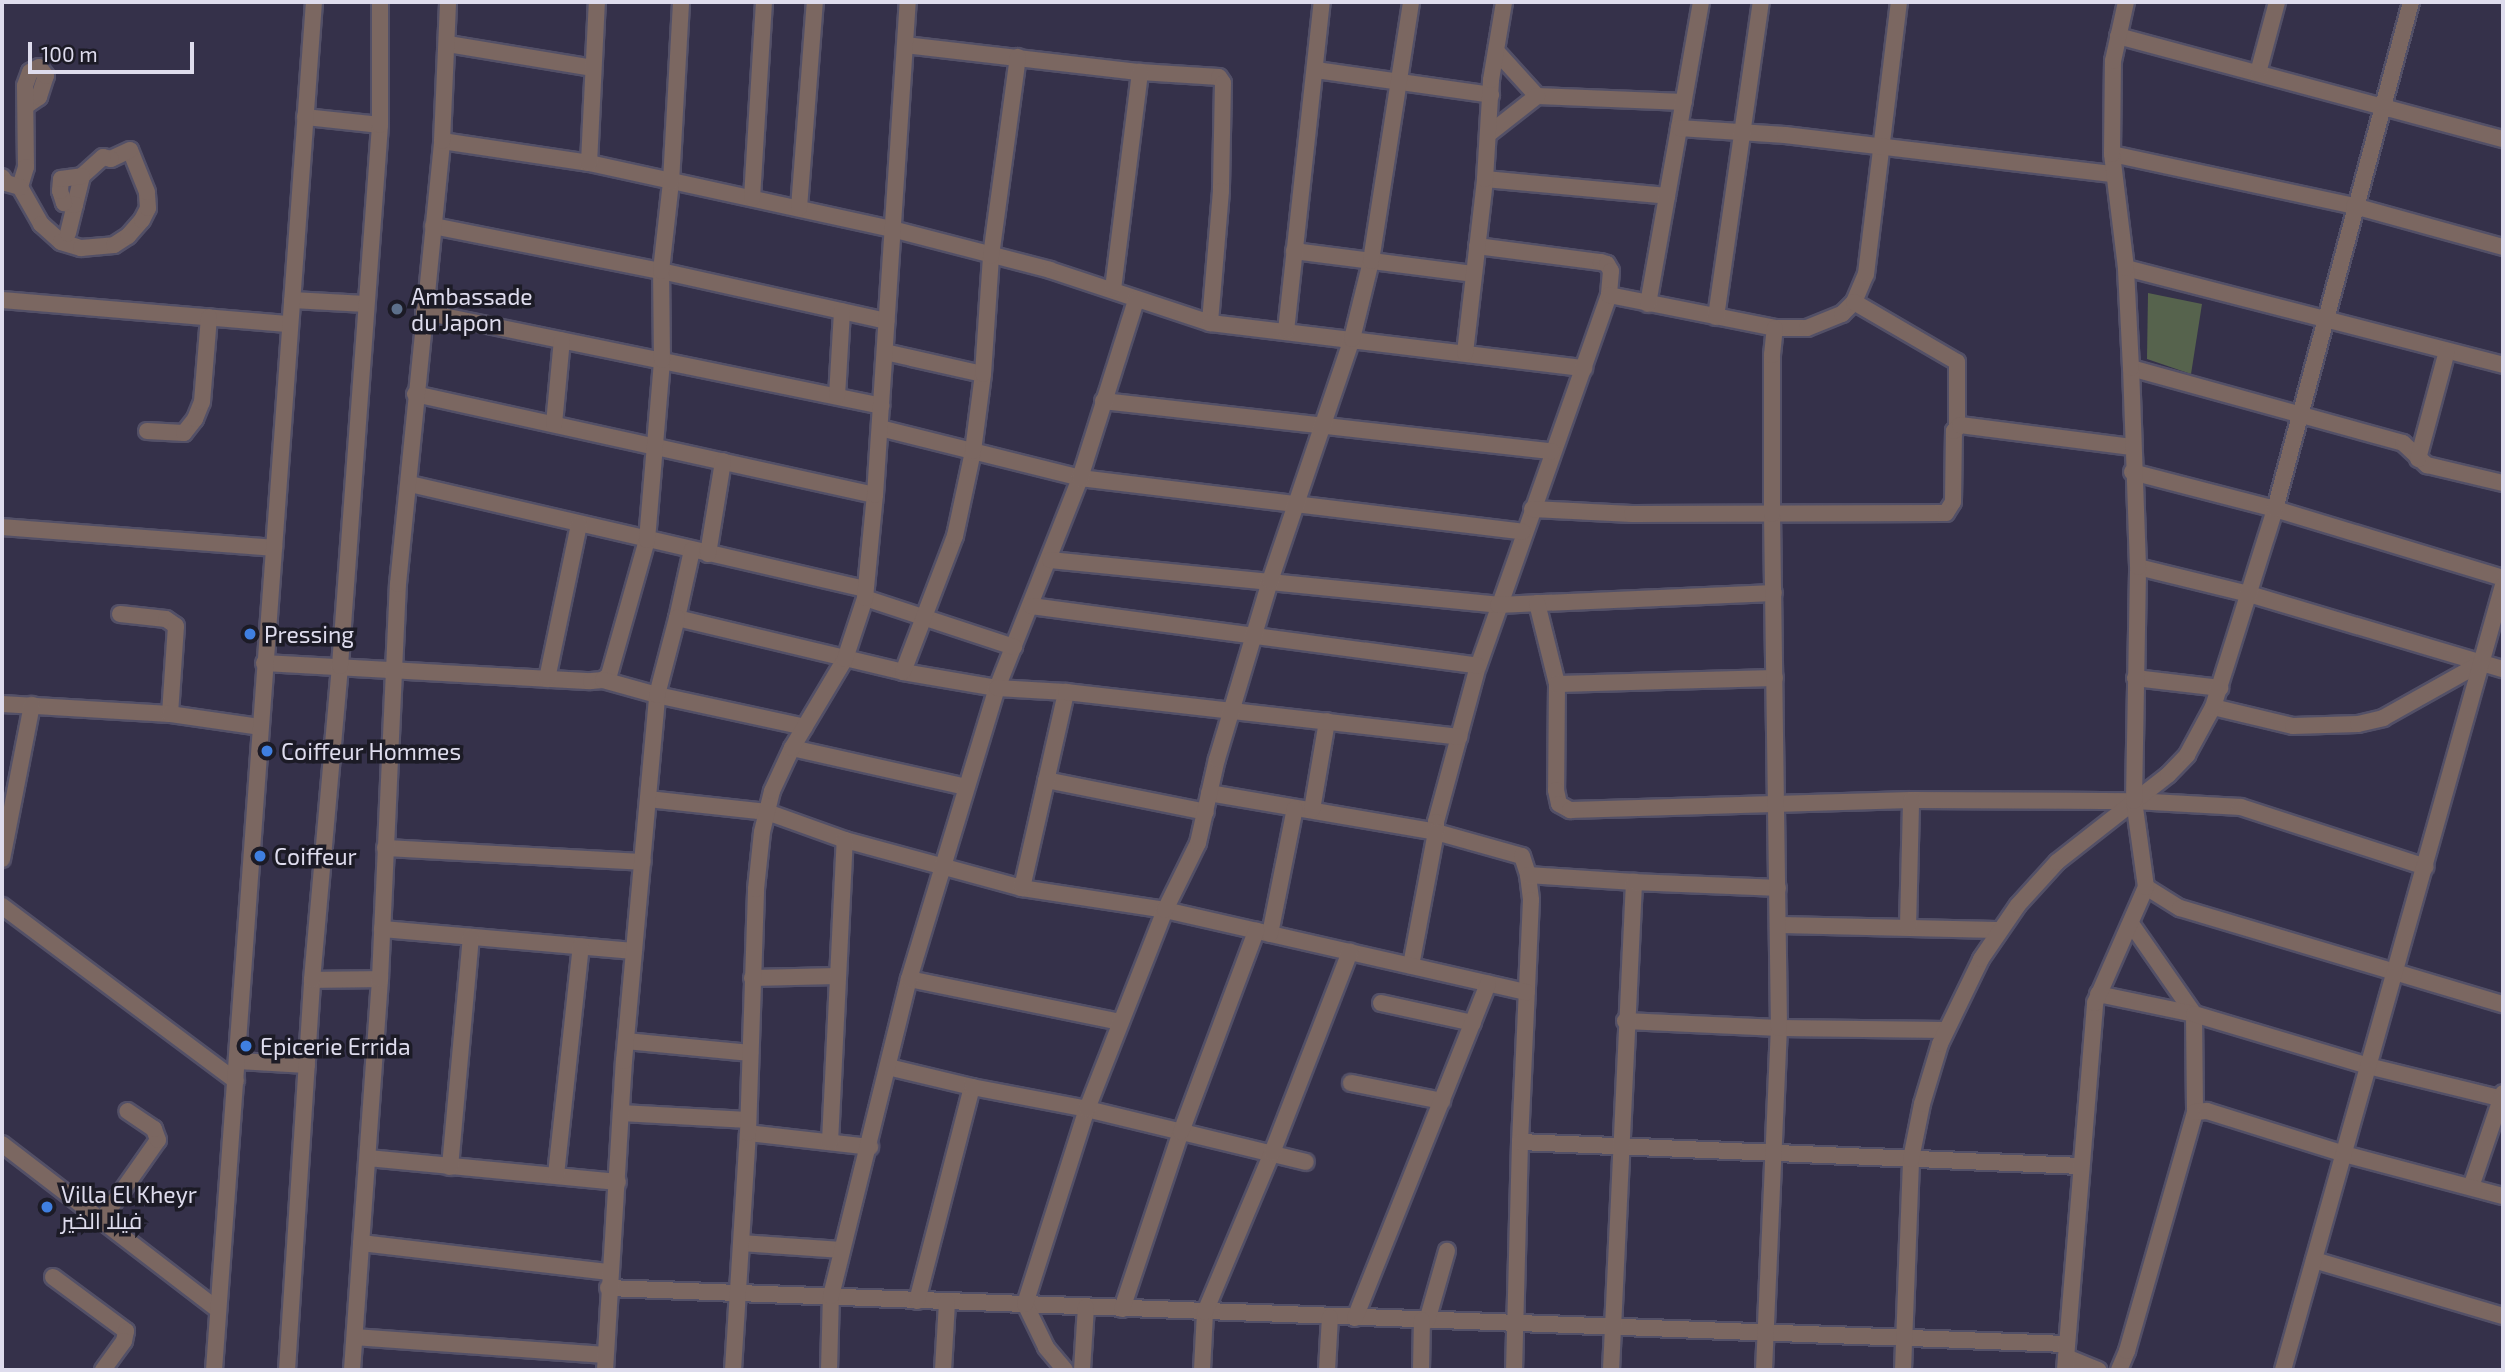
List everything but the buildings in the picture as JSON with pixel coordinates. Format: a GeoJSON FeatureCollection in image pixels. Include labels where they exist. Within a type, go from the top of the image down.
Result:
{"type":"FeatureCollection","features":[{"type":"Feature","properties":{"kind":"street"},"geometry":{"type":"LineString","coordinates":[[215,1370],[264,663],[314,2]]}},
{"type":"Feature","properties":{"kind":"street"},"geometry":{"type":"LineString","coordinates":[[287,1370],[312,980],[340,666],[380,125],[380,2]]}},
{"type":"Feature","properties":{"kind":"street"},"geometry":{"type":"LineString","coordinates":[[352,1370],[380,979],[398,584],[442,141],[448,2]]}},
{"type":"Feature","properties":{"kind":"street"},"geometry":{"type":"LineString","coordinates":[[589,163],[597,2]]}},
{"type":"Feature","properties":{"kind":"street"},"geometry":{"type":"LineString","coordinates":[[603,680],[612,669],[647,540],[662,360],[661,271],[671,182],[681,2]]}},
{"type":"Feature","properties":{"kind":"street"},"geometry":{"type":"LineString","coordinates":[[752,198],[764,2]]}},
{"type":"Feature","properties":{"kind":"street"},"geometry":{"type":"LineString","coordinates":[[799,208],[814,2]]}},
{"type":"Feature","properties":{"kind":"street"},"geometry":{"type":"LineString","coordinates":[[733,1370],[748,1127],[756,889],[772,791],[792,748],[845,659],[865,594],[880,428],[908,2]]}},
{"type":"Feature","properties":{"kind":"street"},"geometry":{"type":"LineString","coordinates":[[1286,331],[1322,2]]}},
{"type":"Feature","properties":{"kind":"street"},"geometry":{"type":"LineString","coordinates":[[1065,1370],[1046,1347],[1025,1304],[1087,1109],[1165,910],[1198,843],[1209,793],[1270,581],[1352,339],[1371,261],[1411,2]]}},
{"type":"Feature","properties":{"kind":"street"},"geometry":{"type":"LineString","coordinates":[[1465,353],[1490,133],[1491,95],[1504,2]]}},
{"type":"Feature","properties":{"kind":"street"},"geometry":{"type":"LineString","coordinates":[[1648,304],[1701,2]]}},
{"type":"Feature","properties":{"kind":"street"},"geometry":{"type":"LineString","coordinates":[[1716,317],[1761,2]]}},
{"type":"Feature","properties":{"kind":"street"},"geometry":{"type":"LineString","coordinates":[[1609,295],[1775,328],[1807,328],[1828,322],[1854,302],[1866,274],[1899,2]]}},
{"type":"Feature","properties":{"kind":"street"},"geometry":{"type":"LineString","coordinates":[[2066,1357],[2092,1022],[2098,994],[2132,925],[2146,887],[2134,802],[2138,567],[2132,472],[2131,368],[2126,268],[2112,154],[2113,61],[2126,2]]}},
{"type":"Feature","properties":{"kind":"street"},"geometry":{"type":"LineString","coordinates":[[2258,73],[2277,2]]}},
{"type":"Feature","properties":{"kind":"street"},"geometry":{"type":"LineString","coordinates":[[1903,1370],[1911,1159],[1922,1104],[1946,1030],[1963,991],[1999,930],[2057,862],[2134,802],[2187,755],[2213,706],[2275,509],[2323,320],[2411,2]]}},
{"type":"Feature","properties":{"kind":"street"},"geometry":{"type":"LineString","coordinates":[[2118,36],[2171,53],[2258,73],[2503,139]]}},
{"type":"Feature","properties":{"kind":"street"},"geometry":{"type":"LineString","coordinates":[[448,44],[593,68]]}},
{"type":"Feature","properties":{"kind":"street"},"geometry":{"type":"LineString","coordinates":[[905,45],[1140,72],[1212,74],[1223,83],[1221,191],[1210,323]]}},
{"type":"Feature","properties":{"kind":"street"},"geometry":{"type":"LineString","coordinates":[[1497,52],[1537,96]]}},
{"type":"Feature","properties":{"kind":"street"},"geometry":{"type":"LineString","coordinates":[[903,672],[955,536],[973,451],[984,374],[991,256],[1018,57]]}},
{"type":"Feature","properties":{"kind":"street"},"geometry":{"type":"LineString","coordinates":[[1316,70],[1491,95]]}},
{"type":"Feature","properties":{"kind":"street"},"geometry":{"type":"LineString","coordinates":[[1113,289],[1140,72]]}},
{"type":"Feature","properties":{"kind":"street"},"geometry":{"type":"LineString","coordinates":[[1490,133],[1537,96],[1684,102]]}},
{"type":"Feature","properties":{"kind":"street"},"geometry":{"type":"LineString","coordinates":[[2,196],[10,183],[26,167],[26,106]]}},
{"type":"Feature","properties":{"kind":"street"},"geometry":{"type":"LineString","coordinates":[[306,117],[380,125]]}},
{"type":"Feature","properties":{"kind":"street"},"geometry":{"type":"LineString","coordinates":[[1679,128],[1841,141],[1880,148],[2114,174]]}},
{"type":"Feature","properties":{"kind":"street"},"geometry":{"type":"LineString","coordinates":[[442,141],[589,163],[892,229],[1113,289],[1136,300],[1210,323],[1584,368]]}},
{"type":"Feature","properties":{"kind":"street"},"geometry":{"type":"LineString","coordinates":[[10,183],[41,223],[61,242],[81,248],[114,245],[128,236],[148,208],[147,192],[132,162],[130,150],[111,159],[103,157],[82,176],[68,233]]}},
{"type":"Feature","properties":{"kind":"street"},"geometry":{"type":"LineString","coordinates":[[2112,154],[2354,206],[2503,247]]}},
{"type":"Feature","properties":{"kind":"street"},"geometry":{"type":"LineString","coordinates":[[1485,178],[1667,196]]}},
{"type":"Feature","properties":{"kind":"street"},"geometry":{"type":"LineString","coordinates":[[433,226],[661,271],[887,321]]}},
{"type":"Feature","properties":{"kind":"street"},"geometry":{"type":"LineString","coordinates":[[1411,966],[1436,832],[1478,666],[1609,295],[1611,271],[1607,264],[1476,246]]}},
{"type":"Feature","properties":{"kind":"street"},"geometry":{"type":"LineString","coordinates":[[1294,251],[1473,274]]}},
{"type":"Feature","properties":{"kind":"street"},"geometry":{"type":"LineString","coordinates":[[2126,268],[2503,365]]}},
{"type":"Feature","properties":{"kind":"street"},"geometry":{"type":"LineString","coordinates":[[2,300],[290,324]]}},
{"type":"Feature","properties":{"kind":"street"},"geometry":{"type":"LineString","coordinates":[[292,300],[366,304]]}},
{"type":"Feature","properties":{"kind":"street"},"geometry":{"type":"LineString","coordinates":[[829,1370],[831,1296],[870,1147],[909,979],[997,688],[1050,560],[1080,478],[1136,300]]}},
{"type":"Feature","properties":{"kind":"street"},"geometry":{"type":"LineString","coordinates":[[1532,509],[1632,514],[1946,513],[1954,502],[1957,362],[1854,302]]}},
{"type":"Feature","properties":{"kind":"street"},"geometry":{"type":"LineString","coordinates":[[836,396],[842,311]]}},
{"type":"Feature","properties":{"kind":"street"},"geometry":{"type":"LineString","coordinates":[[424,312],[881,405]]}},
{"type":"Feature","properties":{"kind":"street"},"geometry":{"type":"LineString","coordinates":[[147,431],[184,433],[195,419],[202,402],[209,317]]}},
{"type":"Feature","properties":{"kind":"street"},"geometry":{"type":"LineString","coordinates":[[1764,1370],[1779,1028],[1772,514],[1772,355],[1775,328]]}},
{"type":"Feature","properties":{"kind":"street"},"geometry":{"type":"LineString","coordinates":[[554,424],[562,340]]}},
{"type":"Feature","properties":{"kind":"street"},"geometry":{"type":"LineString","coordinates":[[2418,459],[2447,351]]}},
{"type":"Feature","properties":{"kind":"street"},"geometry":{"type":"LineString","coordinates":[[885,352],[984,374]]}},
{"type":"Feature","properties":{"kind":"street"},"geometry":{"type":"LineString","coordinates":[[2131,368],[2403,443],[2410,446],[2418,459],[2436,468],[2503,483]]}},
{"type":"Feature","properties":{"kind":"street"},"geometry":{"type":"LineString","coordinates":[[415,394],[875,495]]}},
{"type":"Feature","properties":{"kind":"street"},"geometry":{"type":"LineString","coordinates":[[1103,401],[1552,451]]}},
{"type":"Feature","properties":{"kind":"street"},"geometry":{"type":"LineString","coordinates":[[1956,428],[1960,425],[2132,447]]}},
{"type":"Feature","properties":{"kind":"street"},"geometry":{"type":"LineString","coordinates":[[880,428],[1080,478],[1295,507],[1523,533]]}},
{"type":"Feature","properties":{"kind":"street"},"geometry":{"type":"LineString","coordinates":[[355,1337],[604,1363],[626,1041],[657,695],[677,618],[700,552],[723,461]]}},
{"type":"Feature","properties":{"kind":"street"},"geometry":{"type":"LineString","coordinates":[[2132,472],[2275,509],[2503,578]]}},
{"type":"Feature","properties":{"kind":"street"},"geometry":{"type":"LineString","coordinates":[[410,484],[865,594],[922,618],[1014,647]]}},
{"type":"Feature","properties":{"kind":"street"},"geometry":{"type":"LineString","coordinates":[[547,678],[579,524]]}},
{"type":"Feature","properties":{"kind":"street"},"geometry":{"type":"LineString","coordinates":[[2,527],[274,548]]}},
{"type":"Feature","properties":{"kind":"street"},"geometry":{"type":"LineString","coordinates":[[1050,560],[1498,605],[1774,593]]}},
{"type":"Feature","properties":{"kind":"street"},"geometry":{"type":"LineString","coordinates":[[2138,567],[2249,594],[2503,669]]}},
{"type":"Feature","properties":{"kind":"street"},"geometry":{"type":"LineString","coordinates":[[2283,1370],[2503,585]]}},
{"type":"Feature","properties":{"kind":"street"},"geometry":{"type":"LineString","coordinates":[[1537,603],[1557,684],[1556,790],[1559,804],[1570,810],[1911,800],[2134,802],[2241,807],[2426,867]]}},
{"type":"Feature","properties":{"kind":"street"},"geometry":{"type":"LineString","coordinates":[[1031,606],[1478,666]]}},
{"type":"Feature","properties":{"kind":"street"},"geometry":{"type":"LineString","coordinates":[[120,614],[166,619],[176,626],[170,714]]}},
{"type":"Feature","properties":{"kind":"street"},"geometry":{"type":"LineString","coordinates":[[677,618],[903,672],[997,688],[1066,692],[1459,737]]}},
{"type":"Feature","properties":{"kind":"street"},"geometry":{"type":"LineString","coordinates":[[264,663],[603,680],[657,695],[805,727]]}},
{"type":"Feature","properties":{"kind":"street"},"geometry":{"type":"LineString","coordinates":[[2213,706],[2293,726],[2358,724],[2383,718],[2481,663]]}},
{"type":"Feature","properties":{"kind":"street"},"geometry":{"type":"LineString","coordinates":[[1557,684],[1775,678]]}},
{"type":"Feature","properties":{"kind":"street"},"geometry":{"type":"LineString","coordinates":[[2135,678],[2220,688]]}},
{"type":"Feature","properties":{"kind":"street"},"geometry":{"type":"LineString","coordinates":[[1022,888],[1066,692]]}},
{"type":"Feature","properties":{"kind":"street"},"geometry":{"type":"LineString","coordinates":[[2,704],[170,714],[260,727]]}},
{"type":"Feature","properties":{"kind":"street"},"geometry":{"type":"LineString","coordinates":[[2,859],[32,705]]}},
{"type":"Feature","properties":{"kind":"street"},"geometry":{"type":"LineString","coordinates":[[1312,810],[1327,721]]}},
{"type":"Feature","properties":{"kind":"street"},"geometry":{"type":"LineString","coordinates":[[792,748],[966,787]]}},
{"type":"Feature","properties":{"kind":"street"},"geometry":{"type":"LineString","coordinates":[[1046,780],[1206,812]]}},
{"type":"Feature","properties":{"kind":"street"},"geometry":{"type":"LineString","coordinates":[[1209,793],[1436,832],[1514,851],[1522,856],[1531,900],[1520,1142],[1514,1370]]}},
{"type":"Feature","properties":{"kind":"street"},"geometry":{"type":"LineString","coordinates":[[649,799],[767,812],[845,840],[1022,888],[1165,910],[1527,992]]}},
{"type":"Feature","properties":{"kind":"street"},"geometry":{"type":"LineString","coordinates":[[1908,927],[1911,800]]}},
{"type":"Feature","properties":{"kind":"street"},"geometry":{"type":"LineString","coordinates":[[1122,1309],[1181,1132],[1263,932],[1295,808]]}},
{"type":"Feature","properties":{"kind":"street"},"geometry":{"type":"LineString","coordinates":[[830,1142],[845,840]]}},
{"type":"Feature","properties":{"kind":"street"},"geometry":{"type":"LineString","coordinates":[[385,848],[643,862]]}},
{"type":"Feature","properties":{"kind":"street"},"geometry":{"type":"LineString","coordinates":[[1528,875],[1777,888]]}},
{"type":"Feature","properties":{"kind":"street"},"geometry":{"type":"LineString","coordinates":[[1611,1370],[1625,1021],[1634,882]]}},
{"type":"Feature","properties":{"kind":"street"},"geometry":{"type":"LineString","coordinates":[[2146,887],[2180,908],[2503,1004]]}},
{"type":"Feature","properties":{"kind":"street"},"geometry":{"type":"LineString","coordinates":[[2,906],[236,1081]]}},
{"type":"Feature","properties":{"kind":"street"},"geometry":{"type":"LineString","coordinates":[[1778,925],[1999,930]]}},
{"type":"Feature","properties":{"kind":"street"},"geometry":{"type":"LineString","coordinates":[[2119,1370],[2127,1351],[2195,1112],[2194,1014],[2132,925]]}},
{"type":"Feature","properties":{"kind":"street"},"geometry":{"type":"LineString","coordinates":[[382,929],[634,951]]}},
{"type":"Feature","properties":{"kind":"street"},"geometry":{"type":"LineString","coordinates":[[450,1167],[471,937]]}},
{"type":"Feature","properties":{"kind":"street"},"geometry":{"type":"LineString","coordinates":[[556,1175],[581,946]]}},
{"type":"Feature","properties":{"kind":"street"},"geometry":{"type":"LineString","coordinates":[[1202,1370],[1205,1312],[1272,1153],[1350,952]]}},
{"type":"Feature","properties":{"kind":"street"},"geometry":{"type":"LineString","coordinates":[[752,978],[838,976]]}},
{"type":"Feature","properties":{"kind":"street"},"geometry":{"type":"LineString","coordinates":[[312,980],[380,979]]}},
{"type":"Feature","properties":{"kind":"street"},"geometry":{"type":"LineString","coordinates":[[909,979],[1120,1022]]}},
{"type":"Feature","properties":{"kind":"street"},"geometry":{"type":"LineString","coordinates":[[1355,1318],[1489,983]]}},
{"type":"Feature","properties":{"kind":"street"},"geometry":{"type":"LineString","coordinates":[[2098,994],[2194,1014],[2368,1066],[2502,1097],[2471,1187]]}},
{"type":"Feature","properties":{"kind":"street"},"geometry":{"type":"LineString","coordinates":[[1381,1003],[1473,1023]]}},
{"type":"Feature","properties":{"kind":"street"},"geometry":{"type":"LineString","coordinates":[[1625,1021],[1779,1028],[1946,1030]]}},
{"type":"Feature","properties":{"kind":"street"},"geometry":{"type":"LineString","coordinates":[[626,1041],[750,1053]]}},
{"type":"Feature","properties":{"kind":"street"},"geometry":{"type":"LineString","coordinates":[[238,1061],[307,1065]]}},
{"type":"Feature","properties":{"kind":"street"},"geometry":{"type":"LineString","coordinates":[[888,1067],[972,1087],[1087,1109],[1306,1162]]}},
{"type":"Feature","properties":{"kind":"street"},"geometry":{"type":"LineString","coordinates":[[1351,1083],[1442,1101]]}},
{"type":"Feature","properties":{"kind":"street"},"geometry":{"type":"LineString","coordinates":[[917,1301],[972,1087]]}},
{"type":"Feature","properties":{"kind":"street"},"geometry":{"type":"LineString","coordinates":[[101,1221],[158,1140],[154,1129],[127,1111]]}},
{"type":"Feature","properties":{"kind":"street"},"geometry":{"type":"LineString","coordinates":[[2195,1112],[2207,1111],[2344,1154],[2503,1196]]}},
{"type":"Feature","properties":{"kind":"street"},"geometry":{"type":"LineString","coordinates":[[621,1113],[748,1127],[870,1147]]}},
{"type":"Feature","properties":{"kind":"street"},"geometry":{"type":"LineString","coordinates":[[1520,1142],[2081,1166]]}},
{"type":"Feature","properties":{"kind":"street"},"geometry":{"type":"LineString","coordinates":[[2,1144],[218,1310]]}},
{"type":"Feature","properties":{"kind":"street"},"geometry":{"type":"LineString","coordinates":[[368,1158],[618,1182]]}},
{"type":"Feature","properties":{"kind":"street"},"geometry":{"type":"LineString","coordinates":[[361,1243],[609,1280],[737,1293],[1904,1339],[2066,1357],[2099,1370]]}},
{"type":"Feature","properties":{"kind":"street"},"geometry":{"type":"LineString","coordinates":[[741,1243],[842,1250]]}},
{"type":"Feature","properties":{"kind":"street"},"geometry":{"type":"LineString","coordinates":[[1421,1370],[1424,1321],[1447,1251]]}},
{"type":"Feature","properties":{"kind":"street"},"geometry":{"type":"LineString","coordinates":[[2314,1261],[2503,1317]]}},
{"type":"Feature","properties":{"kind":"street"},"geometry":{"type":"LineString","coordinates":[[53,1277],[126,1331],[124,1341],[103,1370]]}},
{"type":"Feature","properties":{"kind":"street"},"geometry":{"type":"LineString","coordinates":[[943,1370],[947,1302]]}},
{"type":"Feature","properties":{"kind":"street"},"geometry":{"type":"LineString","coordinates":[[1082,1370],[1086,1307]]}},
{"type":"Feature","properties":{"kind":"street"},"geometry":{"type":"LineString","coordinates":[[1327,1370],[1330,1317]]}},
{"type":"Feature","properties":{"kind":"green space"},"geometry":{"type":"Polygon","coordinates":[[[2148,293],[2202,304],[2191,374],[2147,359],[2148,293]]]}},
{"type":"Feature","properties":{"kind":"place","name":"Ambassade du Japon"},"geometry":{"type":"Point","coordinates":[397,309]}},
{"type":"Feature","properties":{"kind":"place","name":"Pressing"},"geometry":{"type":"Point","coordinates":[250,634]}},
{"type":"Feature","properties":{"kind":"place","name":"Coiffeur Hommes"},"geometry":{"type":"Point","coordinates":[267,751]}},
{"type":"Feature","properties":{"kind":"place","name":"Coiffeur"},"geometry":{"type":"Point","coordinates":[260,856]}},
{"type":"Feature","properties":{"kind":"place","name":"Epicerie Errida"},"geometry":{"type":"Point","coordinates":[246,1046]}},
{"type":"Feature","properties":{"kind":"place","name":"Villa El Kheyr فيلا الخير"},"geometry":{"type":"Point","coordinates":[47,1207]}}]}
